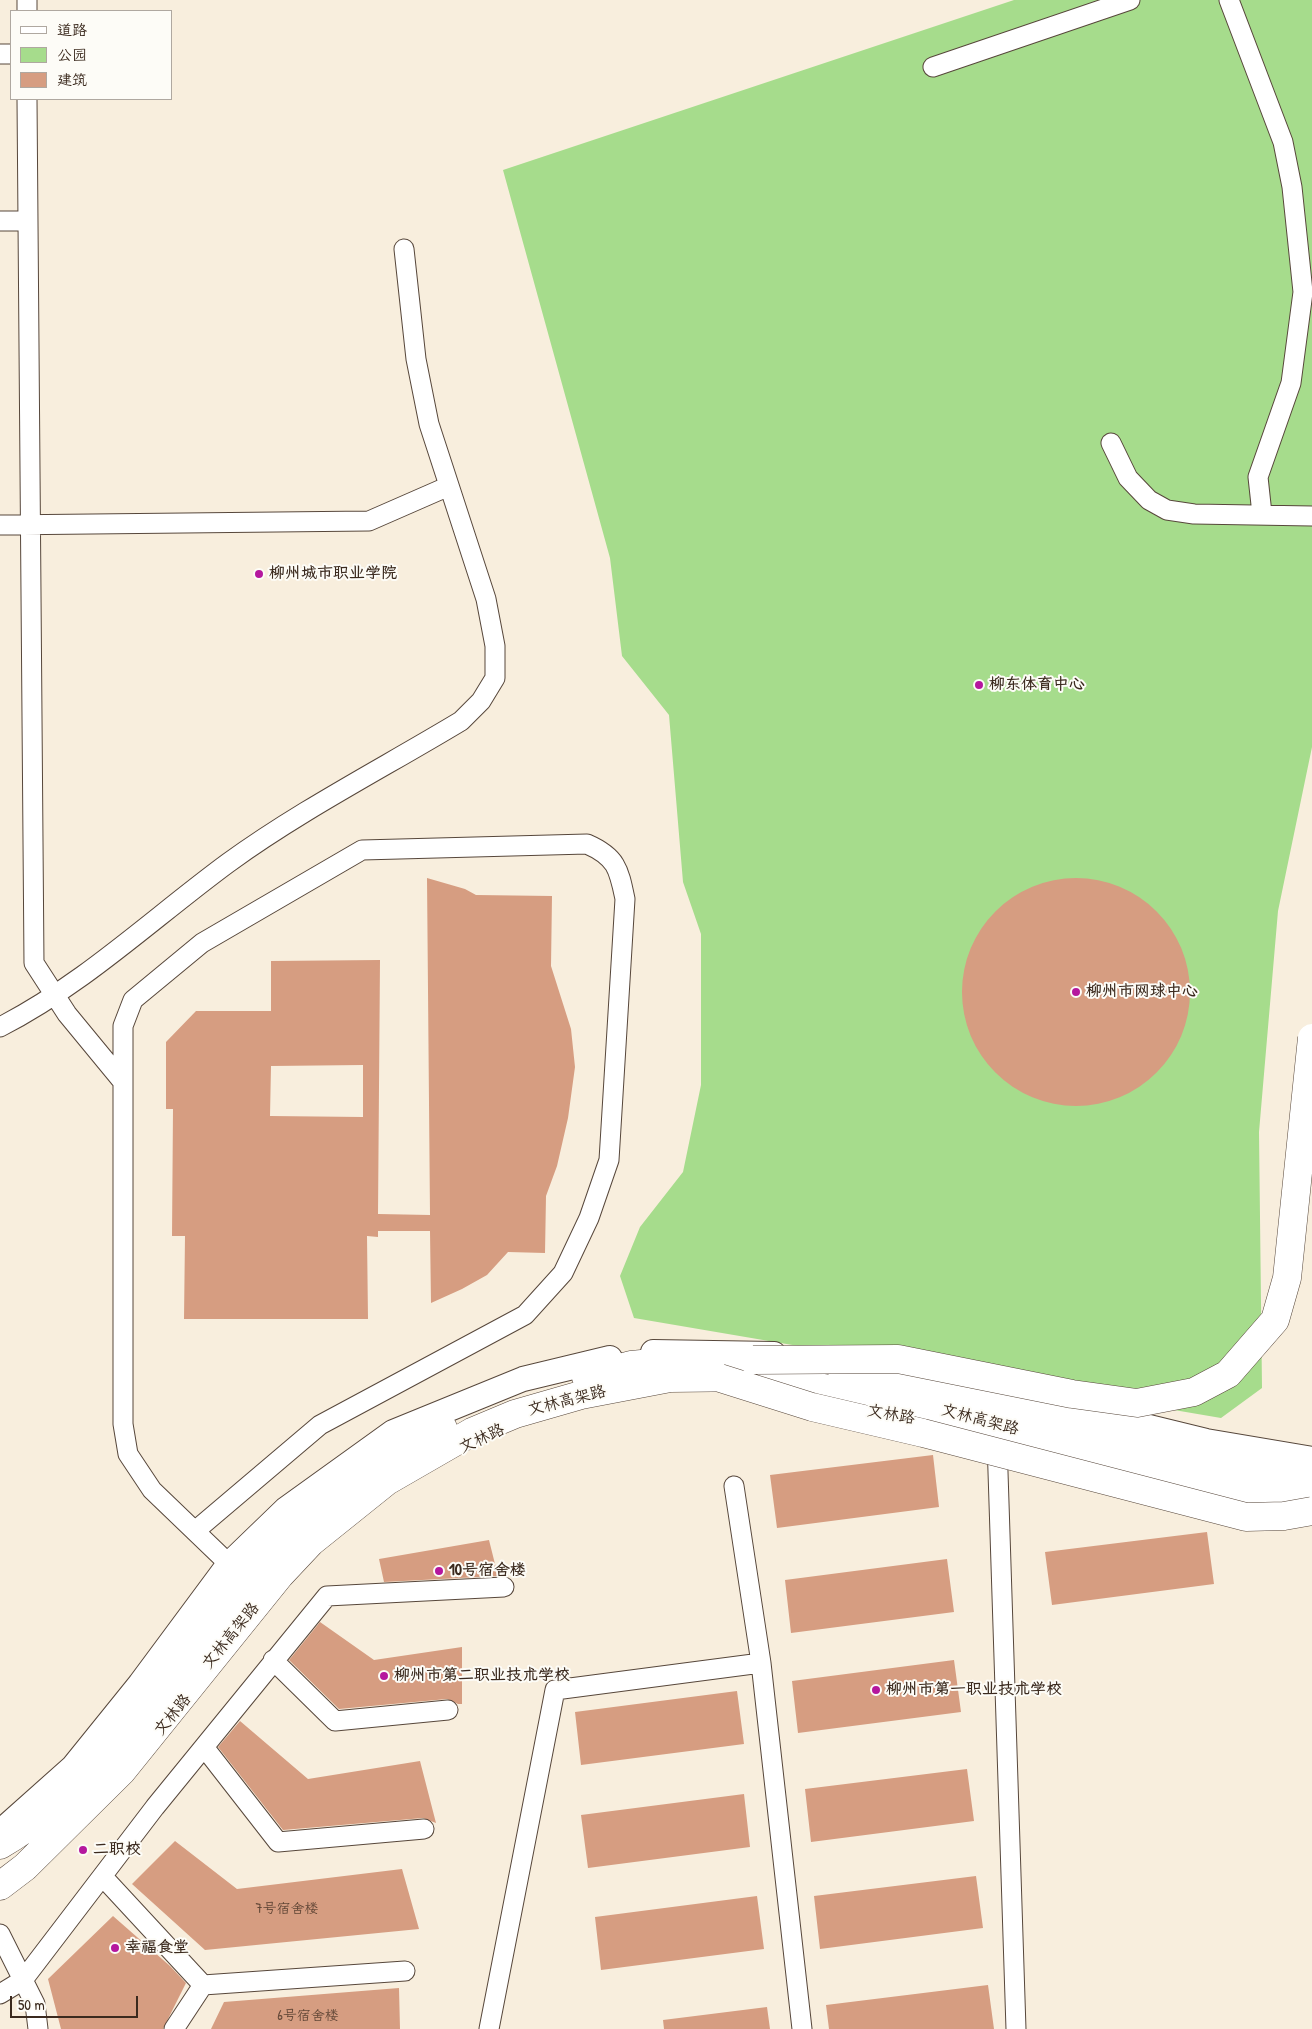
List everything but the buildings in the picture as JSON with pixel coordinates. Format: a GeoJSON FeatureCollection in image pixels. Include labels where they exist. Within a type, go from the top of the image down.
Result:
{"type":"FeatureCollection","features":[{"type":"Feature","properties":{"kind":"highway"},"geometry":{"type":"LineString","coordinates":[[753,1360],[898,1359],[1072,1394],[1137,1403],[1194,1392],[1228,1374],[1275,1320],[1286,1278],[1312,1038]]}},
{"type":"Feature","properties":{"kind":"highway","name":"文林高架路"},"geometry":{"type":"LineString","coordinates":[[0,1845],[18,1835],[75,1788],[116,1746],[233,1598],[284,1540],[333,1496],[382,1461],[473,1412],[542,1389],[630,1365],[686,1360],[753,1360],[838,1365],[893,1376],[1181,1453],[1312,1477]]}},
{"type":"Feature","properties":{"kind":"highway","name":"文林高架路"},"geometry":{"type":"LineString","coordinates":[[0,1886],[26,1867],[122,1771],[286,1568],[311,1542],[386,1481],[472,1432],[515,1414],[581,1395],[670,1378],[755,1377],[918,1403],[1177,1474],[1277,1495],[1312,1500]]}},
{"type":"Feature","properties":{"kind":"highway"},"geometry":{"type":"LineString","coordinates":[[720,1378],[812,1407],[923,1433],[1246,1516],[1284,1516],[1312,1511]]}},
{"type":"Feature","properties":{"kind":"main road"},"geometry":{"type":"LineString","coordinates":[[0,1832],[74,1767],[140,1684],[229,1564],[286,1509],[393,1432],[523,1379],[635,1352],[763,1353],[868,1359],[1206,1441],[1312,1459]]}},
{"type":"Feature","properties":{"kind":"main road","name":"文林路"},"geometry":{"type":"LineString","coordinates":[[0,1898],[89,1813],[136,1760],[291,1569],[420,1468],[551,1408],[671,1384],[903,1416],[997,1440],[1312,1511]]}},
{"type":"Feature","properties":{"kind":"street"},"geometry":{"type":"LineString","coordinates":[[933,67],[1130,0]]}},
{"type":"Feature","properties":{"kind":"street"},"geometry":{"type":"LineString","coordinates":[[1229,0],[1283,142],[1292,186],[1303,292],[1291,383],[1258,477],[1262,514]]}},
{"type":"Feature","properties":{"kind":"street"},"geometry":{"type":"LineString","coordinates":[[28,100],[34,962],[54,995],[123,1082]]}},
{"type":"Feature","properties":{"kind":"street"},"geometry":{"type":"LineString","coordinates":[[0,221],[28,221]]}},
{"type":"Feature","properties":{"kind":"street"},"geometry":{"type":"LineString","coordinates":[[0,1027],[33,1010],[109,958],[228,863],[299,816],[461,721],[481,701],[495,678],[495,646],[486,599],[429,424],[416,359],[404,249]]}},
{"type":"Feature","properties":{"kind":"street"},"geometry":{"type":"LineString","coordinates":[[1111,443],[1128,478],[1149,500],[1168,510],[1194,514],[1312,516]]}},
{"type":"Feature","properties":{"kind":"street"},"geometry":{"type":"LineString","coordinates":[[0,525],[370,521],[449,486]]}},
{"type":"Feature","properties":{"kind":"street"},"geometry":{"type":"LineString","coordinates":[[195,1531],[320,1424],[525,1315],[563,1273],[588,1218],[609,1160],[625,899],[620,872],[605,852],[587,844],[362,850],[202,943],[133,1000],[123,1026],[122,1424],[128,1454],[152,1490],[229,1564]]}},
{"type":"Feature","properties":{"kind":"street"},"geometry":{"type":"LineString","coordinates":[[997,1440],[1016,2029]]}},
{"type":"Feature","properties":{"kind":"street"},"geometry":{"type":"LineString","coordinates":[[734,1486],[761,1663],[802,2029]]}},
{"type":"Feature","properties":{"kind":"street"},"geometry":{"type":"LineString","coordinates":[[0,1994],[23,1980],[204,1746],[327,1596],[504,1587]]}},
{"type":"Feature","properties":{"kind":"street"},"geometry":{"type":"LineString","coordinates":[[273,1660],[335,1721],[448,1710]]}},
{"type":"Feature","properties":{"kind":"street"},"geometry":{"type":"LineString","coordinates":[[489,2029],[556,1690],[761,1663]]}},
{"type":"Feature","properties":{"kind":"street"},"geometry":{"type":"LineString","coordinates":[[204,1746],[278,1842],[424,1829]]}},
{"type":"Feature","properties":{"kind":"street"},"geometry":{"type":"LineString","coordinates":[[103,1877],[203,1985]]}},
{"type":"Feature","properties":{"kind":"street"},"geometry":{"type":"LineString","coordinates":[[0,1934],[36,2004],[38,2029]]}},
{"type":"Feature","properties":{"kind":"street"},"geometry":{"type":"LineString","coordinates":[[203,1985],[405,1971]]}},
{"type":"Feature","properties":{"kind":"street"},"geometry":{"type":"LineString","coordinates":[[174,2029],[203,1985]]}},
{"type":"Feature","properties":{"kind":"green space","name":"柳东体育中心"},"geometry":{"type":"Polygon","coordinates":[[[1014,0],[1312,0],[1312,747],[1278,911],[1259,1132],[1262,1388],[1221,1418],[634,1318],[620,1276],[640,1227],[683,1172],[701,1085],[701,934],[683,882],[669,715],[622,656],[610,558],[503,170],[1014,0]]]}},
{"type":"Feature","properties":{"kind":"place","name":"柳州城市职业学院"},"geometry":{"type":"Point","coordinates":[259,574]}},
{"type":"Feature","properties":{"kind":"place","name":"柳东体育中心"},"geometry":{"type":"Point","coordinates":[979,685]}},
{"type":"Feature","properties":{"kind":"place","name":"柳州市网球中心"},"geometry":{"type":"Point","coordinates":[1076,992]}},
{"type":"Feature","properties":{"kind":"place","name":"10号宿舍楼"},"geometry":{"type":"Point","coordinates":[439,1571]}},
{"type":"Feature","properties":{"kind":"place","name":"柳州市第二职业技术学校"},"geometry":{"type":"Point","coordinates":[384,1676]}},
{"type":"Feature","properties":{"kind":"place","name":"柳州市第一职业技术学校"},"geometry":{"type":"Point","coordinates":[876,1690]}},
{"type":"Feature","properties":{"kind":"place","name":"二职校"},"geometry":{"type":"Point","coordinates":[83,1850]}},
{"type":"Feature","properties":{"kind":"place","name":"幸福食堂"},"geometry":{"type":"Point","coordinates":[115,1948]}}]}
